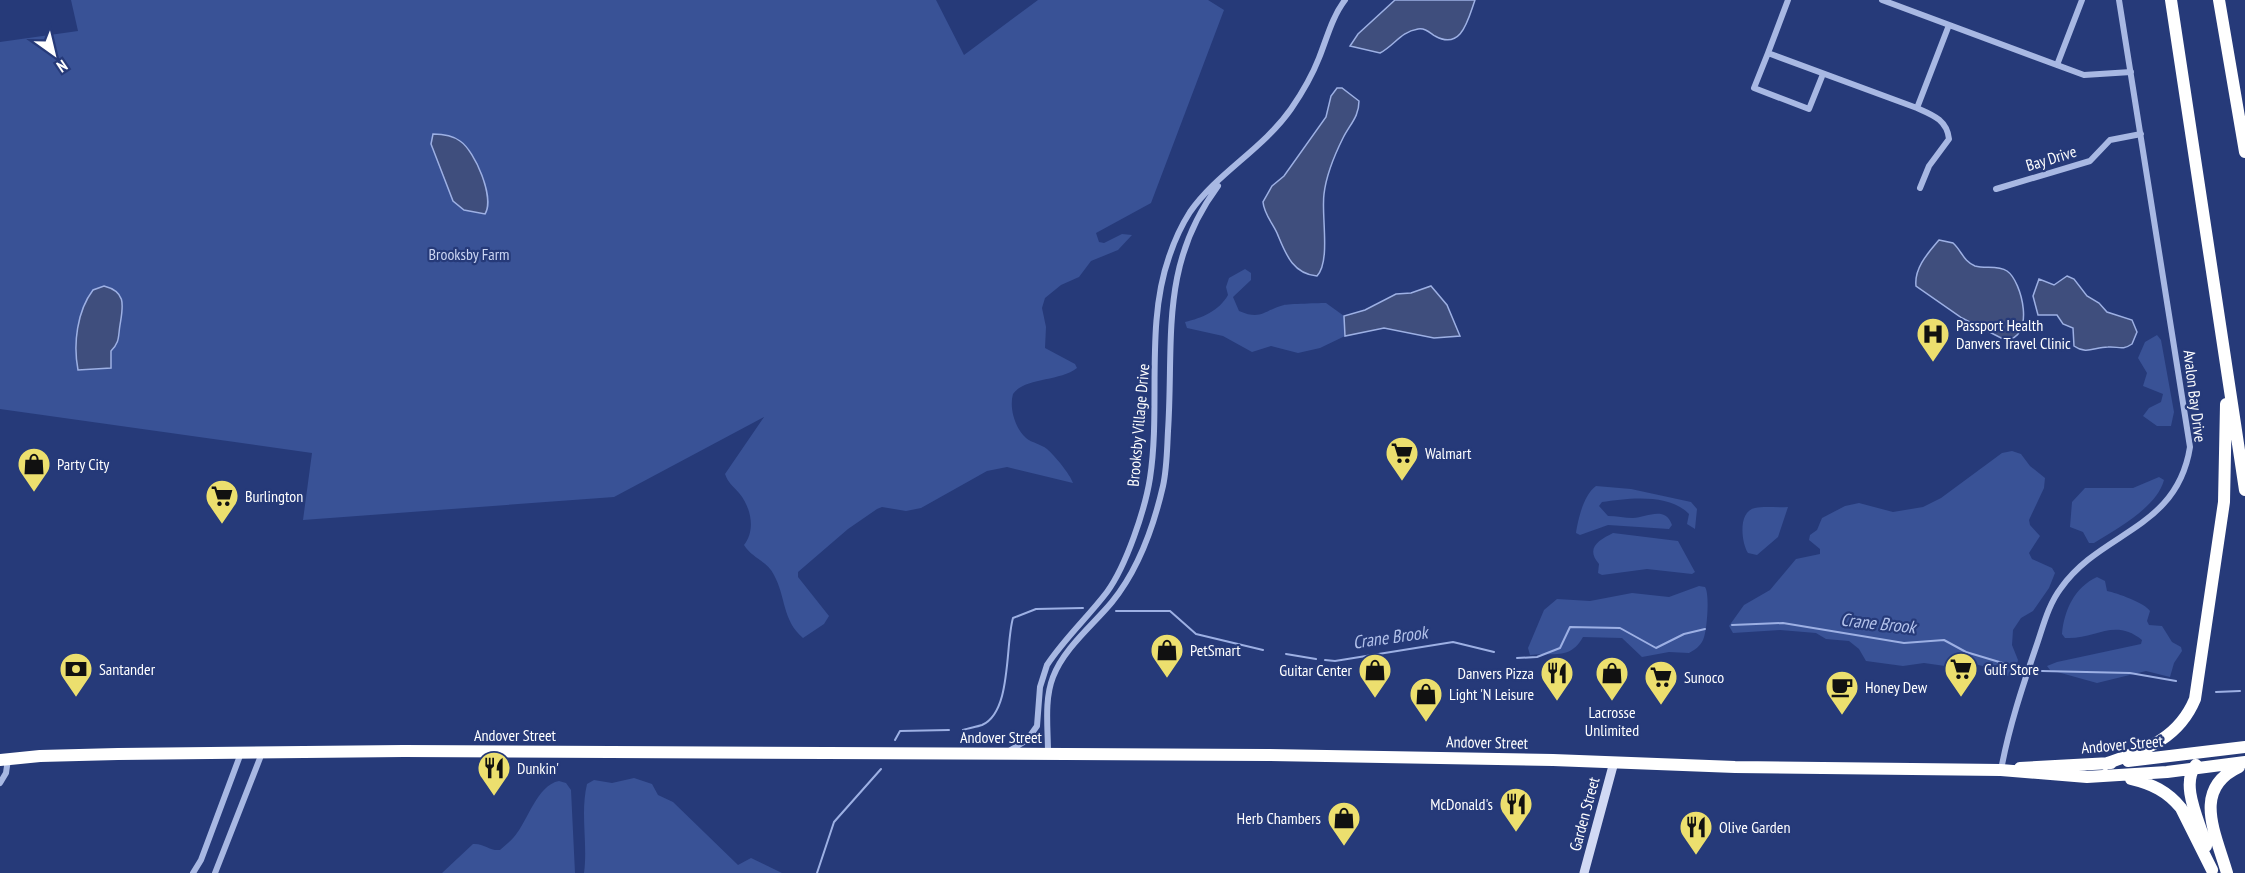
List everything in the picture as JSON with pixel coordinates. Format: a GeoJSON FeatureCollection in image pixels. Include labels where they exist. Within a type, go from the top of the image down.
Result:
{"type":"FeatureCollection","features":[{"type":"Feature","properties":{"kind":"highway"},"geometry":{"type":"LineString","coordinates":[[2171,0],[2245,490]]}},
{"type":"Feature","properties":{"kind":"highway"},"geometry":{"type":"LineString","coordinates":[[2218,0],[2245,152]]}},
{"type":"Feature","properties":{"kind":"highway"},"geometry":{"type":"LineString","coordinates":[[2233,82],[2245,132]]}},
{"type":"Feature","properties":{"kind":"highway"},"geometry":{"type":"LineString","coordinates":[[2105,764],[2144,750],[2167,738],[2184,720],[2195,699],[2224,502],[2226,364]]}},
{"type":"Feature","properties":{"kind":"highway","name":"Andover Street"},"geometry":{"type":"LineString","coordinates":[[2001,770],[2042,765],[2105,764],[2245,747]]}},
{"type":"Feature","properties":{"kind":"highway"},"geometry":{"type":"LineString","coordinates":[[2212,871],[2189,786],[2192,769],[2198,762],[2219,751]]}},
{"type":"Feature","properties":{"kind":"highway","name":"Andover Street"},"geometry":{"type":"LineString","coordinates":[[4,759],[40,756],[241,752],[1048,754],[2001,770],[2059,776],[2118,776],[2245,763]]}},
{"type":"Feature","properties":{"kind":"highway"},"geometry":{"type":"LineString","coordinates":[[2227,873],[2209,803],[2211,793],[2224,775],[2245,763]]}},
{"type":"Feature","properties":{"kind":"highway"},"geometry":{"type":"LineString","coordinates":[[2118,776],[2147,783],[2174,799],[2185,815],[2212,871]]}},
{"type":"Feature","properties":{"kind":"main road","name":"Garden Street"},"geometry":{"type":"LineString","coordinates":[[1584,873],[1614,762]]}},
{"type":"Feature","properties":{"kind":"street","name":"Brooksby Village Drive"},"geometry":{"type":"LineString","coordinates":[[1002,754],[1017,747],[1034,733],[1037,726],[1042,675],[1047,665],[1108,590],[1123,561],[1150,478],[1158,309],[1165,272],[1189,213],[1205,194],[1263,142],[1290,110],[1314,71],[1338,9],[1345,0]]}},
{"type":"Feature","properties":{"kind":"street"},"geometry":{"type":"LineString","coordinates":[[1788,0],[1754,88],[1809,109],[1823,74]]}},
{"type":"Feature","properties":{"kind":"street"},"geometry":{"type":"LineString","coordinates":[[1882,0],[2057,65],[2094,76],[2131,72]]}},
{"type":"Feature","properties":{"kind":"street"},"geometry":{"type":"LineString","coordinates":[[2057,65],[2082,0]]}},
{"type":"Feature","properties":{"kind":"street","name":"Avalon Bay Drive"},"geometry":{"type":"LineString","coordinates":[[2001,770],[2012,719],[2055,596],[2083,565],[2142,523],[2165,503],[2182,478],[2187,463],[2189,432],[2119,0]]}},
{"type":"Feature","properties":{"kind":"street"},"geometry":{"type":"LineString","coordinates":[[1917,108],[1949,25]]}},
{"type":"Feature","properties":{"kind":"street"},"geometry":{"type":"LineString","coordinates":[[1768,53],[1917,108],[1939,119],[1944,124],[1949,140],[1929,166],[1920,188]]}},
{"type":"Feature","properties":{"kind":"street","name":"Bay Drive"},"geometry":{"type":"LineString","coordinates":[[1995,189],[2090,161],[2110,140],[2141,134]]}},
{"type":"Feature","properties":{"kind":"street","name":"Brooksby Village Drive"},"geometry":{"type":"LineString","coordinates":[[1048,754],[1048,696],[1056,672],[1065,656],[1130,578],[1164,484],[1176,277],[1193,228],[1225,176]]}},
{"type":"Feature","properties":{"kind":"street"},"geometry":{"type":"LineString","coordinates":[[193,873],[201,860],[241,752]]}},
{"type":"Feature","properties":{"kind":"street"},"geometry":{"type":"LineString","coordinates":[[215,873],[262,752]]}},
{"type":"Feature","properties":{"kind":"street"},"geometry":{"type":"LineString","coordinates":[[0,783],[6,773],[4,759]]}},
{"type":"Feature","properties":{"kind":"green space","name":"Brooksby Farm"},"geometry":{"type":"Polygon","coordinates":[[[71,0],[936,0],[964,55],[1038,0],[1208,0],[1224,10],[1151,203],[1096,233],[1099,242],[1104,243],[1122,234],[1132,235],[1118,250],[1091,261],[1079,277],[1061,285],[1045,298],[1042,308],[1046,327],[1045,348],[1075,364],[1077,368],[1061,376],[1026,385],[1013,394],[1012,411],[1019,429],[1026,438],[1050,452],[1066,470],[1073,483],[1007,467],[987,471],[921,508],[906,511],[882,507],[877,509],[848,529],[798,572],[798,577],[829,616],[824,624],[803,638],[791,624],[778,583],[771,570],[744,545],[750,533],[749,512],[747,505],[725,474],[764,417],[614,497],[303,520],[312,453],[0,409],[0,42],[78,31],[71,0]]]}},
{"type":"Feature","properties":{"kind":"green space"},"geometry":{"type":"Polygon","coordinates":[[[1245,269],[1251,273],[1251,280],[1233,297],[1239,311],[1258,315],[1284,305],[1326,303],[1344,316],[1345,336],[1320,348],[1298,353],[1271,346],[1252,352],[1223,336],[1187,328],[1185,322],[1204,316],[1224,301],[1228,295],[1226,287],[1229,278],[1245,269]]]}},
{"type":"Feature","properties":{"kind":"green space"},"geometry":{"type":"Polygon","coordinates":[[[2157,335],[2161,340],[2174,412],[2171,426],[2157,426],[2143,416],[2149,408],[2161,402],[2163,394],[2143,386],[2147,373],[2138,358],[2145,342],[2157,335]]]}},
{"type":"Feature","properties":{"kind":"green space"},"geometry":{"type":"Polygon","coordinates":[[[2012,451],[2021,454],[2030,466],[2045,478],[2044,488],[2029,520],[2030,525],[2040,536],[2029,553],[2032,559],[2052,568],[2055,573],[2049,588],[2033,611],[2021,618],[2013,630],[2012,645],[2018,660],[2014,675],[2002,676],[1990,668],[1971,663],[1945,666],[1924,663],[1903,666],[1866,661],[1859,649],[1849,641],[1826,639],[1816,633],[1780,630],[1733,633],[1729,626],[1744,605],[1770,590],[1796,559],[1820,554],[1820,549],[1809,540],[1810,535],[1817,530],[1822,518],[1845,506],[1859,503],[1893,512],[1923,507],[1941,498],[2002,453],[2012,451]]]}},
{"type":"Feature","properties":{"kind":"green space"},"geometry":{"type":"Polygon","coordinates":[[[2159,477],[2164,480],[2160,490],[2145,508],[2094,543],[2089,543],[2083,532],[2070,527],[2072,502],[2085,488],[2133,488],[2159,477]]]}},
{"type":"Feature","properties":{"kind":"green space"},"geometry":{"type":"Polygon","coordinates":[[[1596,486],[1631,489],[1691,502],[1697,509],[1695,529],[1687,524],[1689,514],[1681,507],[1660,500],[1624,499],[1602,502],[1599,506],[1608,516],[1633,518],[1655,514],[1665,515],[1672,525],[1669,529],[1608,525],[1580,535],[1576,533],[1582,507],[1596,486]]]}},
{"type":"Feature","properties":{"kind":"green space"},"geometry":{"type":"Polygon","coordinates":[[[1759,507],[1788,507],[1778,537],[1757,555],[1748,553],[1742,528],[1743,521],[1750,510],[1759,507]]]}},
{"type":"Feature","properties":{"kind":"green space"},"geometry":{"type":"Polygon","coordinates":[[[1613,533],[1678,541],[1695,572],[1692,574],[1647,569],[1602,575],[1598,573],[1599,564],[1593,553],[1594,549],[1599,542],[1613,533]]]}},
{"type":"Feature","properties":{"kind":"green space"},"geometry":{"type":"Polygon","coordinates":[[[2097,577],[2105,581],[2107,591],[2147,608],[2150,611],[2147,621],[2149,625],[2162,626],[2172,642],[2181,647],[2182,651],[2174,663],[2170,677],[2146,671],[2097,683],[2050,670],[2047,666],[2141,644],[2142,640],[2122,630],[2104,631],[2076,638],[2065,638],[2062,634],[2065,616],[2072,600],[2089,581],[2097,577]]]}},
{"type":"Feature","properties":{"kind":"green space"},"geometry":{"type":"Polygon","coordinates":[[[1699,586],[1705,587],[1707,591],[1706,629],[1703,640],[1689,653],[1669,652],[1642,657],[1622,638],[1583,637],[1572,650],[1559,654],[1530,655],[1528,648],[1544,610],[1557,599],[1590,601],[1632,593],[1669,597],[1699,586]]]}},
{"type":"Feature","properties":{"kind":"green space"},"geometry":{"type":"Polygon","coordinates":[[[634,778],[652,784],[658,795],[673,802],[738,865],[751,858],[782,873],[584,873],[584,806],[587,784],[594,780],[612,783],[634,778]]]}},
{"type":"Feature","properties":{"kind":"green space"},"geometry":{"type":"Polygon","coordinates":[[[559,781],[566,783],[571,790],[575,873],[442,873],[473,844],[500,850],[519,830],[539,796],[551,784],[559,781]]]}},
{"type":"Feature","properties":{"kind":"shaded area"},"geometry":{"type":"Polygon","coordinates":[[[1395,0],[1475,0],[1463,31],[1452,39],[1444,40],[1425,30],[1418,29],[1402,36],[1380,53],[1350,46],[1358,34],[1395,0]]]}},
{"type":"Feature","properties":{"kind":"shaded area"},"geometry":{"type":"Polygon","coordinates":[[[1337,88],[1342,88],[1359,101],[1359,107],[1337,151],[1327,180],[1323,203],[1324,260],[1317,276],[1295,267],[1283,247],[1263,202],[1272,186],[1284,176],[1326,117],[1331,96],[1337,88]]]}},
{"type":"Feature","properties":{"kind":"shaded area"},"geometry":{"type":"Polygon","coordinates":[[[433,134],[447,135],[457,139],[472,154],[485,187],[487,207],[485,214],[464,210],[453,201],[431,144],[433,134]]]}},
{"type":"Feature","properties":{"kind":"shaded area"},"geometry":{"type":"Polygon","coordinates":[[[1939,240],[1953,243],[1975,266],[2003,269],[2012,277],[2021,297],[2023,309],[2023,320],[2015,337],[2005,340],[1962,318],[1916,286],[1919,267],[1939,240]]]}},
{"type":"Feature","properties":{"kind":"shaded area"},"geometry":{"type":"Polygon","coordinates":[[[2067,276],[2074,279],[2087,296],[2099,303],[2107,312],[2132,320],[2137,332],[2132,344],[2123,348],[2079,349],[2074,346],[2073,328],[2063,324],[2057,315],[2038,315],[2033,296],[2039,279],[2054,285],[2067,276]]]}},
{"type":"Feature","properties":{"kind":"shaded area"},"geometry":{"type":"Polygon","coordinates":[[[104,286],[117,292],[122,301],[118,339],[111,351],[111,368],[78,370],[76,339],[83,308],[93,290],[104,286]]]}},
{"type":"Feature","properties":{"kind":"shaded area"},"geometry":{"type":"Polygon","coordinates":[[[1431,286],[1447,305],[1460,336],[1434,338],[1384,328],[1345,336],[1344,316],[1365,310],[1396,294],[1411,293],[1431,286]]]}},
{"type":"Feature","properties":{"kind":"waterway","name":"Crane Brook"},"geometry":{"type":"LineString","coordinates":[[963,730],[982,725],[992,718],[998,707],[1006,677],[1013,618],[1036,609],[1083,608]]}},
{"type":"Feature","properties":{"kind":"waterway","name":"Crane Brook"},"geometry":{"type":"LineString","coordinates":[[1116,611],[1170,611],[1196,634],[1263,650]]}},
{"type":"Feature","properties":{"kind":"waterway","name":"Crane Brook"},"geometry":{"type":"LineString","coordinates":[[1732,625],[1783,623],[1904,643],[1944,640],[1966,652],[2016,667]]}},
{"type":"Feature","properties":{"kind":"waterway","name":"Crane Brook"},"geometry":{"type":"LineString","coordinates":[[1517,658],[1537,657],[1560,648],[1570,627],[1620,628],[1656,648],[1684,634],[1705,629]]}},
{"type":"Feature","properties":{"kind":"waterway","name":"Crane Brook"},"geometry":{"type":"LineString","coordinates":[[1325,660],[1335,661],[1453,642],[1494,652]]}},
{"type":"Feature","properties":{"kind":"waterway","name":"Crane Brook"},"geometry":{"type":"LineString","coordinates":[[1286,654],[1316,659]]}},
{"type":"Feature","properties":{"kind":"waterway","name":"Crane Brook"},"geometry":{"type":"LineString","coordinates":[[2042,671],[2130,673],[2176,681]]}},
{"type":"Feature","properties":{"kind":"waterway","name":"Crane Brook"},"geometry":{"type":"LineString","coordinates":[[2216,692],[2240,691]]}},
{"type":"Feature","properties":{"kind":"waterway","name":"Crane Brook"},"geometry":{"type":"LineString","coordinates":[[895,740],[900,731],[949,730]]}},
{"type":"Feature","properties":{"kind":"waterway","name":"Crane Brook"},"geometry":{"type":"LineString","coordinates":[[817,873],[834,822],[881,769]]}},
{"type":"Feature","properties":{"kind":"place","name":"Passport Health Danvers Travel Clinic"},"geometry":{"type":"Point","coordinates":[1933,363]}},
{"type":"Feature","properties":{"kind":"place","name":"Walmart"},"geometry":{"type":"Point","coordinates":[1402,482]}},
{"type":"Feature","properties":{"kind":"place","name":"Party City"},"geometry":{"type":"Point","coordinates":[34,493]}},
{"type":"Feature","properties":{"kind":"place","name":"Burlington"},"geometry":{"type":"Point","coordinates":[222,525]}},
{"type":"Feature","properties":{"kind":"place","name":"PetSmart"},"geometry":{"type":"Point","coordinates":[1167,679]}},
{"type":"Feature","properties":{"kind":"place","name":"Santander"},"geometry":{"type":"Point","coordinates":[76,698]}},
{"type":"Feature","properties":{"kind":"place","name":"Gulf Store"},"geometry":{"type":"Point","coordinates":[1961,698]}},
{"type":"Feature","properties":{"kind":"place","name":"Guitar Center"},"geometry":{"type":"Point","coordinates":[1375,699]}},
{"type":"Feature","properties":{"kind":"place","name":"Danvers Pizza"},"geometry":{"type":"Point","coordinates":[1557,702]}},
{"type":"Feature","properties":{"kind":"place","name":"Lacrosse Unlimited"},"geometry":{"type":"Point","coordinates":[1612,702]}},
{"type":"Feature","properties":{"kind":"place","name":"Sunoco"},"geometry":{"type":"Point","coordinates":[1661,706]}},
{"type":"Feature","properties":{"kind":"place","name":"Honey Dew"},"geometry":{"type":"Point","coordinates":[1842,716]}},
{"type":"Feature","properties":{"kind":"place","name":"Light 'N Leisure"},"geometry":{"type":"Point","coordinates":[1426,723]}},
{"type":"Feature","properties":{"kind":"place","name":"Dunkin'"},"geometry":{"type":"Point","coordinates":[494,797]}},
{"type":"Feature","properties":{"kind":"place","name":"McDonald's"},"geometry":{"type":"Point","coordinates":[1516,833]}},
{"type":"Feature","properties":{"kind":"place","name":"Herb Chambers"},"geometry":{"type":"Point","coordinates":[1344,847]}},
{"type":"Feature","properties":{"kind":"place","name":"Olive Garden"},"geometry":{"type":"Point","coordinates":[1696,856]}}]}
